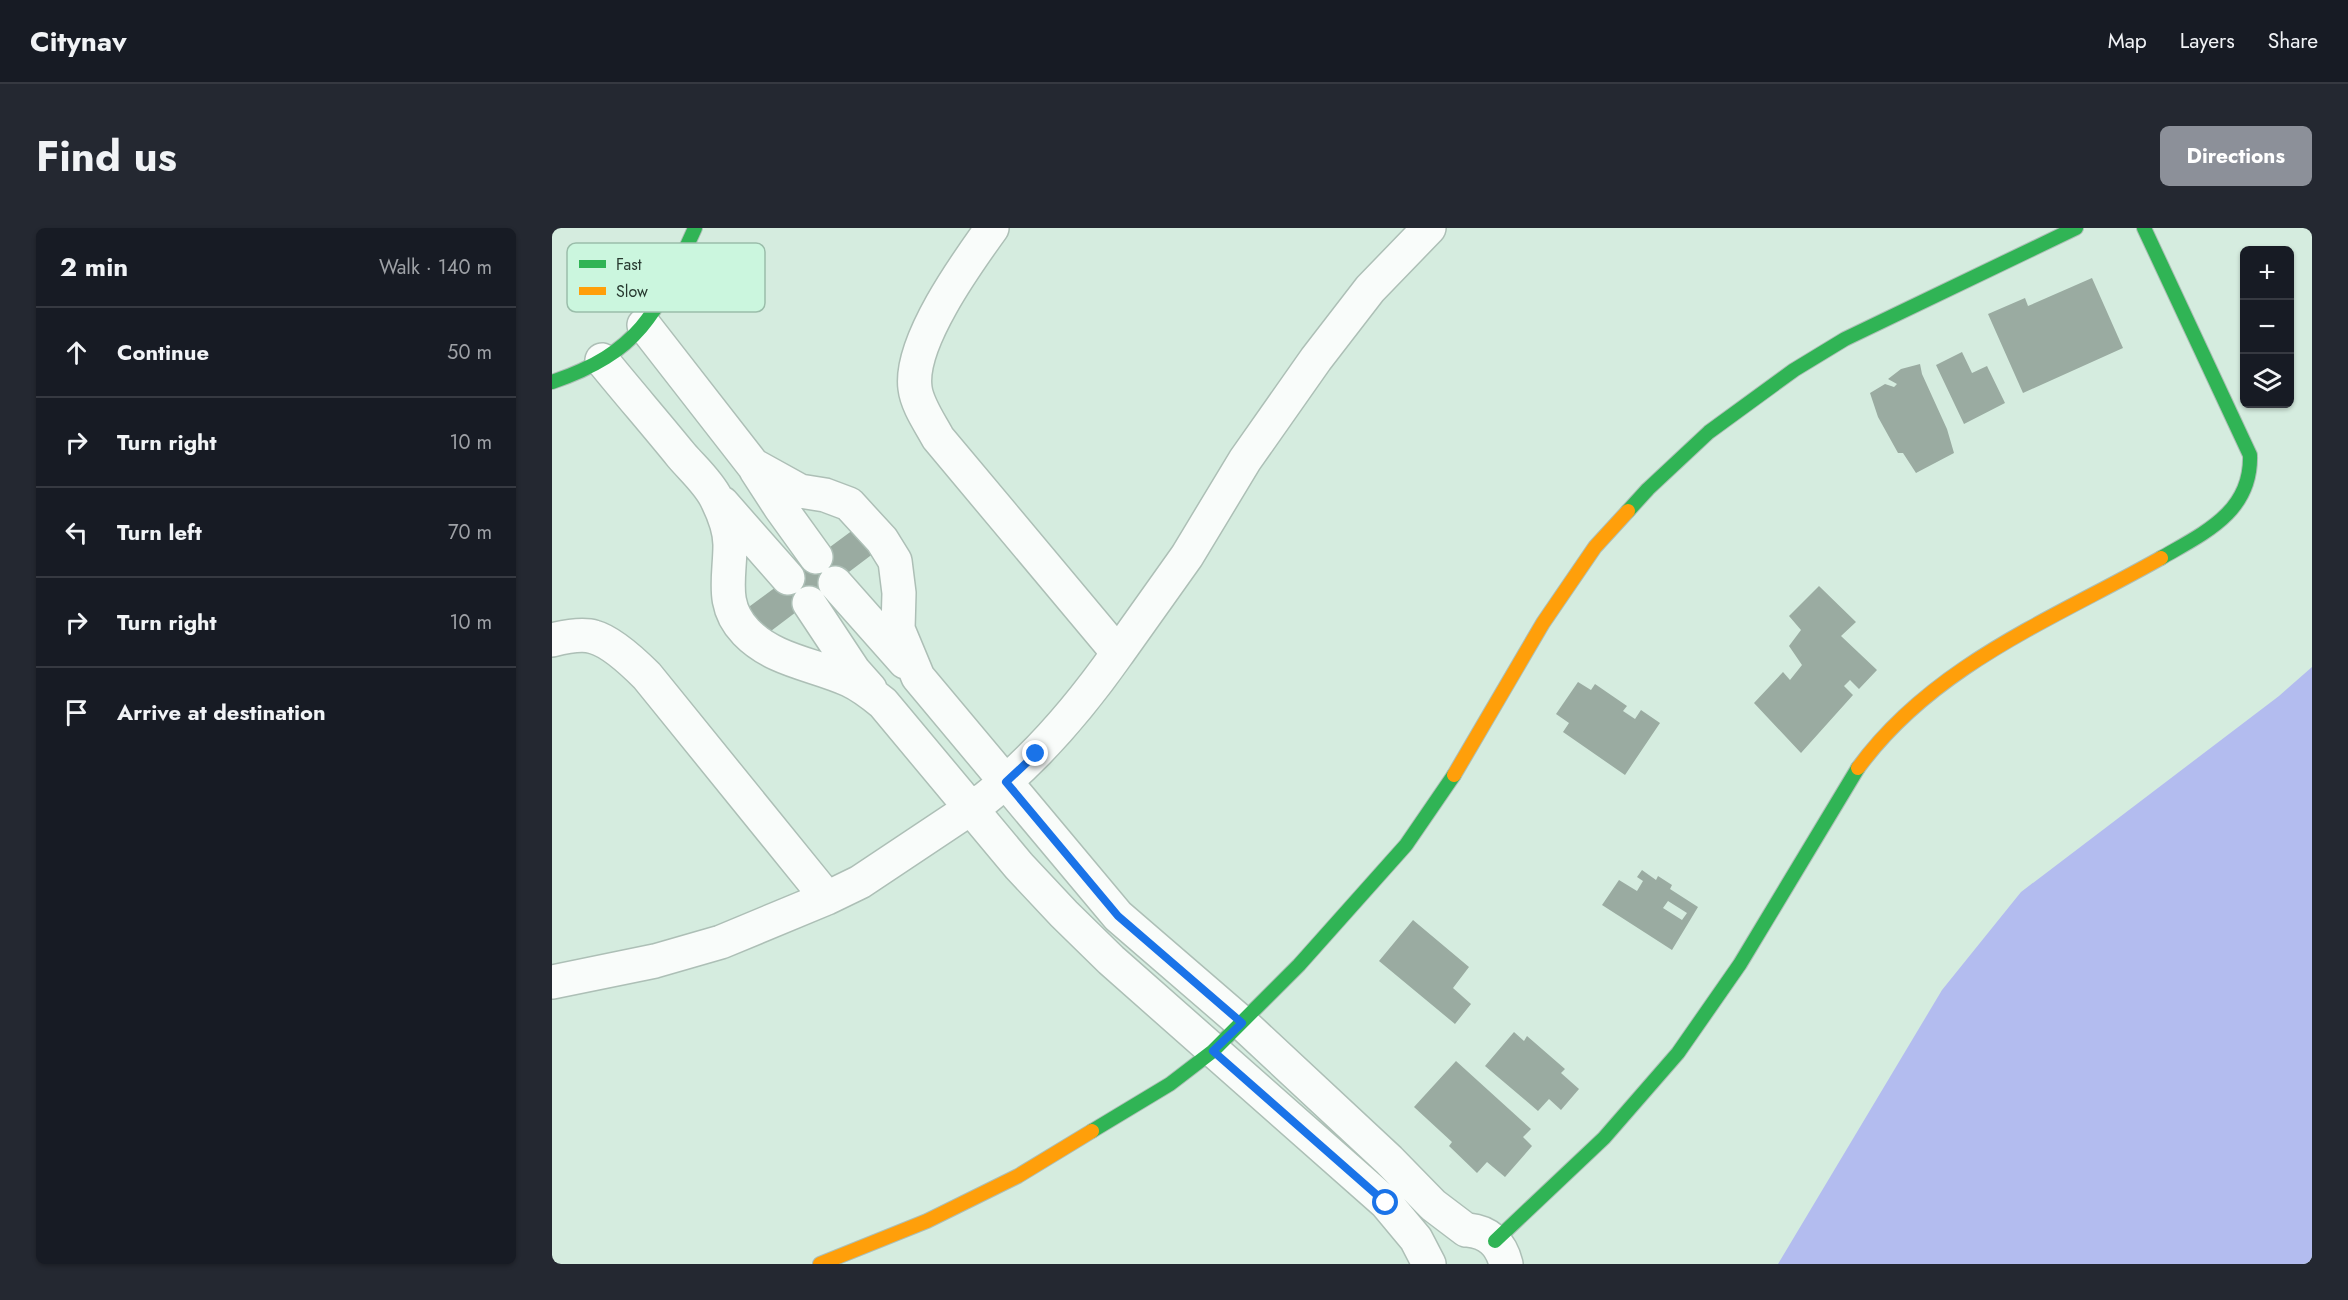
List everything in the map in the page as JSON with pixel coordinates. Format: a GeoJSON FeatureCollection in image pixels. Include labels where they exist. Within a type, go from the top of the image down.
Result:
{"type":"FeatureCollection","features":[{"type":"Feature","properties":{"kind":"main road"},"geometry":{"type":"LineString","coordinates":[[688,243],[695,228]]}},
{"type":"Feature","properties":{"kind":"main road"},"geometry":{"type":"LineString","coordinates":[[820,1264],[927,1221],[1018,1176],[1170,1084],[1213,1051],[1299,965],[1406,845],[1450,782],[1543,623],[1595,548],[1648,489],[1709,432],[1794,370],[1845,339],[2076,228]]}},
{"type":"Feature","properties":{"kind":"main road"},"geometry":{"type":"LineString","coordinates":[[1489,1245],[1581,1163],[1633,1107],[1682,1048],[1733,975],[1848,782],[1885,735],[1927,693],[1964,667],[2203,533],[2228,514],[2238,501],[2250,471],[2250,455],[2144,228]]}},
{"type":"Feature","properties":{"kind":"main road"},"geometry":{"type":"LineString","coordinates":[[552,382],[602,360],[627,344],[645,325],[652,312]]}},
{"type":"Feature","properties":{"kind":"street"},"geometry":{"type":"LineString","coordinates":[[992,228],[955,280],[930,327],[917,363],[915,388],[921,406],[938,438],[1118,653]]}},
{"type":"Feature","properties":{"kind":"street"},"geometry":{"type":"LineString","coordinates":[[552,982],[655,961],[721,942],[827,898],[860,882],[1006,782],[1036,754],[1086,698],[1187,556],[1245,460],[1316,359],[1370,290],[1429,228]]}},
{"type":"Feature","properties":{"kind":"street"},"geometry":{"type":"LineString","coordinates":[[645,325],[753,465],[790,499],[826,570],[892,635],[918,677],[1118,916],[1242,1023],[1389,1160],[1433,1205],[1489,1245]]}},
{"type":"Feature","properties":{"kind":"street"},"geometry":{"type":"LineString","coordinates":[[602,360],[715,495],[725,520],[739,539],[788,578]]}},
{"type":"Feature","properties":{"kind":"street"},"geometry":{"type":"LineString","coordinates":[[825,495],[849,504],[882,540],[895,561],[899,593],[892,635],[850,675],[778,655],[754,640],[733,613],[727,576],[739,539],[790,499],[825,495]]}},
{"type":"Feature","properties":{"kind":"street"},"geometry":{"type":"LineString","coordinates":[[809,603],[850,675],[883,703],[1019,866],[1064,914],[1111,960],[1386,1203],[1416,1239],[1430,1264]]}},
{"type":"Feature","properties":{"kind":"street"},"geometry":{"type":"LineString","coordinates":[[552,640],[568,636],[594,637],[631,661],[646,676],[827,898]]}},
{"type":"Feature","properties":{"kind":"street"},"geometry":{"type":"LineString","coordinates":[[1430,1264],[1437,1246],[1445,1238],[1489,1245]]}},
{"type":"Feature","properties":{"kind":"water"},"geometry":{"type":"Polygon","coordinates":[[[2312,667],[2312,1264],[1778,1264],[1942,990],[2021,892],[2279,696],[2312,667]]]}},
{"type":"Feature","properties":{"kind":"building"},"geometry":{"type":"Polygon","coordinates":[[[2092,278],[2123,348],[2023,393],[1988,314],[2025,298],[2028,306],[2092,278]]]}},
{"type":"Feature","properties":{"kind":"building"},"geometry":{"type":"Polygon","coordinates":[[[1962,352],[1972,373],[1987,366],[2005,403],[1964,424],[1936,365],[1962,352]]]}},
{"type":"Feature","properties":{"kind":"building"},"geometry":{"type":"Polygon","coordinates":[[[1920,364],[1922,374],[1947,429],[1954,453],[1916,473],[1903,453],[1898,453],[1878,417],[1870,393],[1885,384],[1894,387],[1897,384],[1888,379],[1901,369],[1920,364]]]}},
{"type":"Feature","properties":{"kind":"building"},"geometry":{"type":"Polygon","coordinates":[[[857,527],[874,553],[767,634],[746,609],[857,527]]]}},
{"type":"Feature","properties":{"kind":"building"},"geometry":{"type":"Polygon","coordinates":[[[1819,586],[1856,622],[1841,636],[1877,670],[1859,689],[1850,680],[1844,686],[1853,695],[1801,753],[1754,703],[1783,672],[1790,680],[1802,665],[1789,646],[1801,630],[1789,616],[1819,586]]]}},
{"type":"Feature","properties":{"kind":"building"},"geometry":{"type":"Polygon","coordinates":[[[1578,682],[1591,690],[1595,684],[1627,706],[1623,711],[1635,719],[1641,710],[1660,723],[1625,775],[1563,732],[1569,723],[1556,714],[1578,682]]]}},
{"type":"Feature","properties":{"kind":"building"},"geometry":{"type":"Polygon","coordinates":[[[1642,870],[1656,880],[1658,876],[1672,885],[1670,889],[1698,907],[1672,950],[1602,905],[1619,880],[1637,891],[1643,881],[1637,877],[1642,870]],[[1668,901],[1663,908],[1682,920],[1687,913],[1668,901]]]}},
{"type":"Feature","properties":{"kind":"building"},"geometry":{"type":"Polygon","coordinates":[[[1413,920],[1469,967],[1453,988],[1471,1004],[1455,1024],[1379,961],[1413,920]]]}},
{"type":"Feature","properties":{"kind":"building"},"geometry":{"type":"Polygon","coordinates":[[[1514,1032],[1524,1041],[1527,1036],[1565,1069],[1561,1073],[1579,1089],[1561,1110],[1549,1099],[1538,1111],[1485,1066],[1514,1032]]]}},
{"type":"Feature","properties":{"kind":"building"},"geometry":{"type":"Polygon","coordinates":[[[1456,1061],[1531,1129],[1523,1137],[1532,1146],[1505,1177],[1487,1162],[1477,1173],[1449,1146],[1452,1142],[1414,1107],[1456,1061]]]}},
{"type":"Feature","properties":{"kind":"traffic: fast"},"geometry":{"type":"LineString","coordinates":[[688,243],[695,228]]}},
{"type":"Feature","properties":{"kind":"traffic: fast"},"geometry":{"type":"LineString","coordinates":[[1628,511],[1709,432],[1794,370],[1845,339],[2076,228]]}},
{"type":"Feature","properties":{"kind":"traffic: fast"},"geometry":{"type":"LineString","coordinates":[[2144,228],[2250,455],[2249,475],[2243,492],[2234,506],[2209,529],[2161,558]]}},
{"type":"Feature","properties":{"kind":"traffic: fast"},"geometry":{"type":"LineString","coordinates":[[552,382],[583,370],[608,356],[627,341],[652,312]]}},
{"type":"Feature","properties":{"kind":"traffic: fast"},"geometry":{"type":"LineString","coordinates":[[1495,1241],[1604,1138],[1678,1053],[1740,964],[1858,768]]}},
{"type":"Feature","properties":{"kind":"traffic: fast"},"geometry":{"type":"LineString","coordinates":[[1092,1131],[1170,1084],[1213,1051],[1299,965],[1406,845],[1454,775]]}},
{"type":"Feature","properties":{"kind":"traffic: slow"},"geometry":{"type":"LineString","coordinates":[[1454,775],[1543,623],[1595,547],[1628,511]]}},
{"type":"Feature","properties":{"kind":"traffic: slow"},"geometry":{"type":"LineString","coordinates":[[1858,768],[1888,732],[1922,700],[1958,672],[2037,624],[2161,558]]}},
{"type":"Feature","properties":{"kind":"traffic: slow"},"geometry":{"type":"LineString","coordinates":[[820,1264],[927,1221],[1018,1176],[1092,1131]]}},
{"type":"Feature","properties":{"kind":"route"},"geometry":{"type":"LineString","coordinates":[[1036,754],[1006,782],[1118,916],[1242,1023],[1213,1051],[1386,1203]]}}]}
